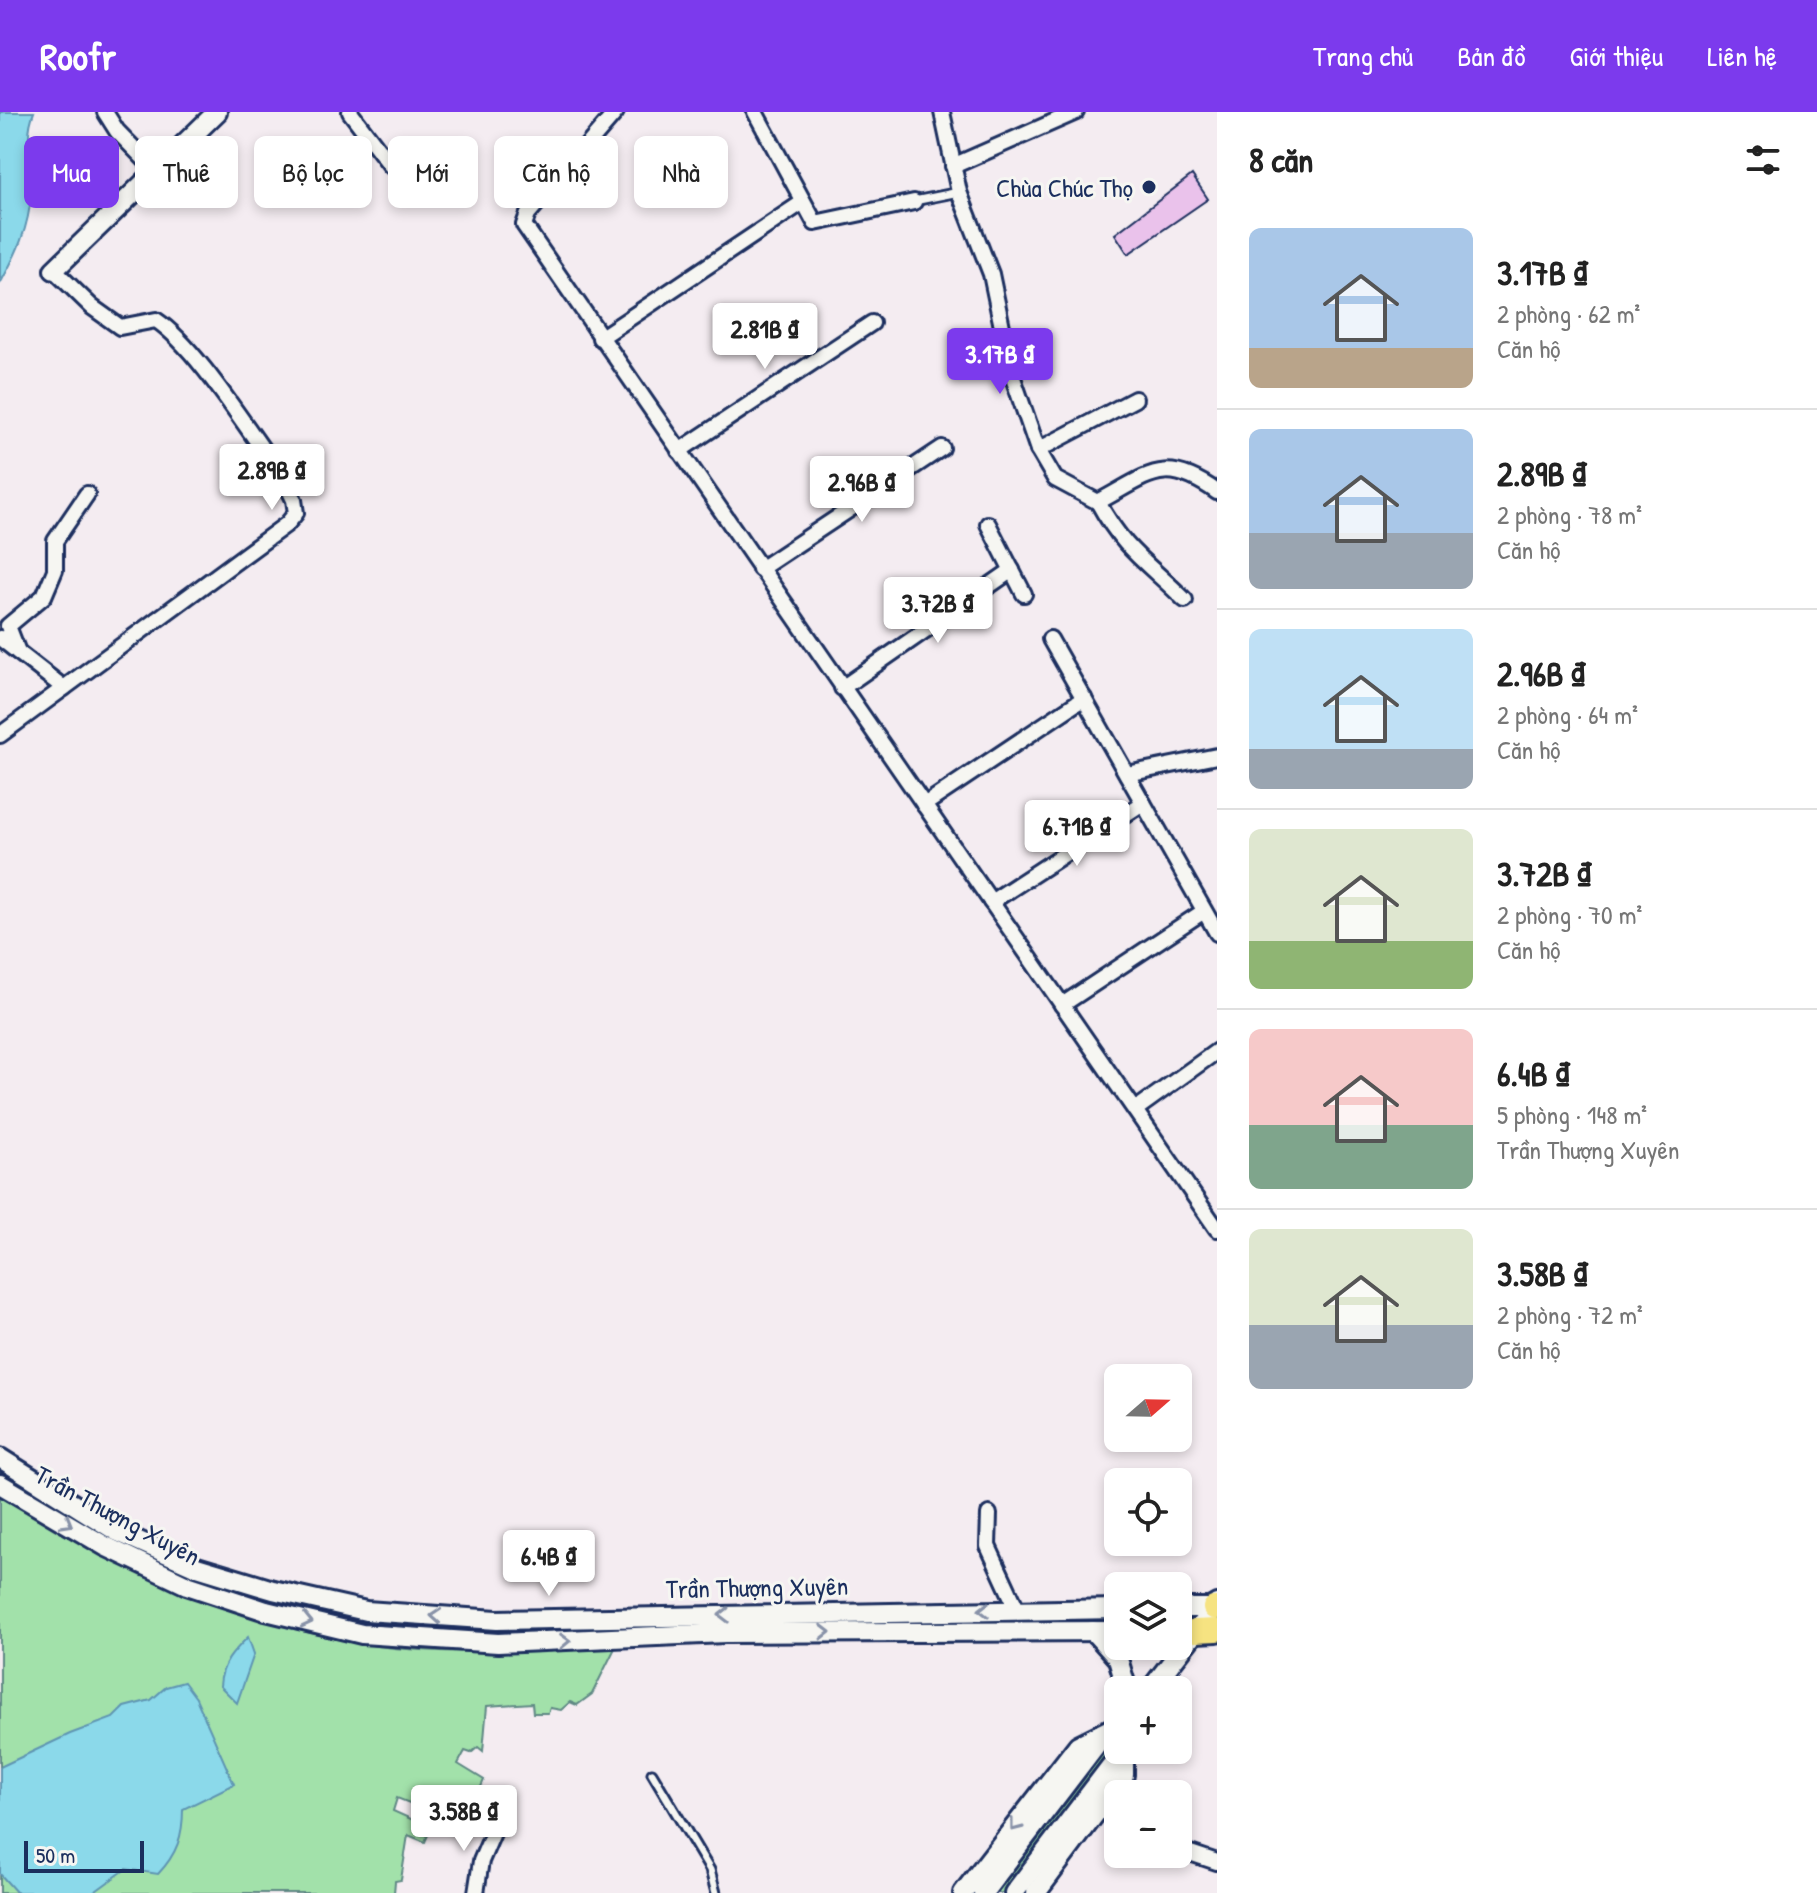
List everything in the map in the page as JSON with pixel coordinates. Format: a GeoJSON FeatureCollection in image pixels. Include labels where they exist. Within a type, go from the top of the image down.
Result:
{"type":"FeatureCollection","features":[{"type":"Feature","properties":{"kind":"main road"},"geometry":{"type":"LineString","coordinates":[[192,136],[217,112]]}},
{"type":"Feature","properties":{"kind":"main road"},"geometry":{"type":"LineString","coordinates":[[54,270],[135,191]]}},
{"type":"Feature","properties":{"kind":"main road","name":"Trần Thượng Xuyên"},"geometry":{"type":"LineString","coordinates":[[0,1458],[116,1531],[197,1567],[273,1590],[366,1611],[497,1620],[1104,1609]]}},
{"type":"Feature","properties":{"kind":"main road","name":"Trần Thượng Xuyên"},"geometry":{"type":"LineString","coordinates":[[0,1484],[105,1546],[187,1585],[266,1611],[362,1634],[498,1643],[725,1633],[1104,1631]]}},
{"type":"Feature","properties":{"kind":"main road"},"geometry":{"type":"LineString","coordinates":[[1161,1676],[1206,1619]]}},
{"type":"Feature","properties":{"kind":"main road"},"geometry":{"type":"LineString","coordinates":[[1093,1631],[1118,1659],[1123,1676]]}},
{"type":"Feature","properties":{"kind":"main road"},"geometry":{"type":"LineString","coordinates":[[963,1893],[1078,1745],[1104,1732]]}},
{"type":"Feature","properties":{"kind":"main road"},"geometry":{"type":"LineString","coordinates":[[983,1893],[1104,1738]]}},
{"type":"Feature","properties":{"kind":"main road"},"geometry":{"type":"LineString","coordinates":[[1014,1893],[1112,1764]]}},
{"type":"Feature","properties":{"kind":"main road"},"geometry":{"type":"LineString","coordinates":[[1036,1893],[1104,1817]]}},
{"type":"Feature","properties":{"kind":"street"},"geometry":{"type":"LineString","coordinates":[[105,112],[117,131],[135,149]]}},
{"type":"Feature","properties":{"kind":"street"},"geometry":{"type":"LineString","coordinates":[[350,112],[388,162]]}},
{"type":"Feature","properties":{"kind":"street"},"geometry":{"type":"LineString","coordinates":[[616,112],[528,214],[524,225],[1135,1110],[1211,1208],[1217,1229]]}},
{"type":"Feature","properties":{"kind":"street"},"geometry":{"type":"LineString","coordinates":[[755,112],[815,223],[914,202]]}},
{"type":"Feature","properties":{"kind":"street"},"geometry":{"type":"LineString","coordinates":[[942,112],[959,192],[991,274],[1012,375],[1038,450],[1055,479],[1098,502],[1115,533],[1134,556],[1185,600]]}},
{"type":"Feature","properties":{"kind":"street"},"geometry":{"type":"LineString","coordinates":[[953,166],[1076,112]]}},
{"type":"Feature","properties":{"kind":"street"},"geometry":{"type":"LineString","coordinates":[[600,338],[803,202]]}},
{"type":"Feature","properties":{"kind":"street"},"geometry":{"type":"LineString","coordinates":[[0,735],[287,524],[296,513],[284,479],[193,356],[167,327],[156,320],[132,328],[120,327],[92,307],[54,270]]}},
{"type":"Feature","properties":{"kind":"street"},"geometry":{"type":"LineString","coordinates":[[679,451],[872,323]]}},
{"type":"Feature","properties":{"kind":"street"},"geometry":{"type":"LineString","coordinates":[[1038,450],[1135,399]]}},
{"type":"Feature","properties":{"kind":"street"},"geometry":{"type":"LineString","coordinates":[[760,569],[942,448]]}},
{"type":"Feature","properties":{"kind":"street"},"geometry":{"type":"LineString","coordinates":[[1098,502],[1157,472],[1171,469],[1184,471],[1217,492]]}},
{"type":"Feature","properties":{"kind":"street"},"geometry":{"type":"LineString","coordinates":[[18,652],[8,626],[44,596],[55,570],[55,541],[87,494]]}},
{"type":"Feature","properties":{"kind":"street"},"geometry":{"type":"LineString","coordinates":[[988,524],[1024,594]]}},
{"type":"Feature","properties":{"kind":"street"},"geometry":{"type":"LineString","coordinates":[[842,688],[1012,570]]}},
{"type":"Feature","properties":{"kind":"street"},"geometry":{"type":"LineString","coordinates":[[0,638],[64,688]]}},
{"type":"Feature","properties":{"kind":"street"},"geometry":{"type":"LineString","coordinates":[[1050,639],[1217,933]]}},
{"type":"Feature","properties":{"kind":"street"},"geometry":{"type":"LineString","coordinates":[[924,805],[1084,698]]}},
{"type":"Feature","properties":{"kind":"street"},"geometry":{"type":"LineString","coordinates":[[1127,774],[1217,756]]}},
{"type":"Feature","properties":{"kind":"street"},"geometry":{"type":"LineString","coordinates":[[991,902],[1143,803]]}},
{"type":"Feature","properties":{"kind":"street"},"geometry":{"type":"LineString","coordinates":[[1062,1005],[1204,911]]}},
{"type":"Feature","properties":{"kind":"street"},"geometry":{"type":"LineString","coordinates":[[1135,1110],[1217,1051]]}},
{"type":"Feature","properties":{"kind":"street"},"geometry":{"type":"LineString","coordinates":[[989,1514],[988,1546],[1017,1609]]}},
{"type":"Feature","properties":{"kind":"street"},"geometry":{"type":"LineString","coordinates":[[476,1893],[481,1861],[496,1826]]}},
{"type":"Feature","properties":{"kind":"street"},"geometry":{"type":"LineString","coordinates":[[1192,1854],[1217,1862]]}},
{"type":"Feature","properties":{"kind":"lane"},"geometry":{"type":"LineString","coordinates":[[914,202],[959,192]]}},
{"type":"Feature","properties":{"kind":"lane"},"geometry":{"type":"LineString","coordinates":[[652,1773],[710,1870],[716,1893]]}},
{"type":"Feature","properties":{"kind":"green space"},"geometry":{"type":"Polygon","coordinates":[[[0,1495],[86,1544],[173,1586],[263,1620],[310,1633],[359,1643],[421,1650],[487,1652],[615,1648],[592,1694],[577,1705],[570,1702],[561,1710],[550,1708],[548,1713],[533,1713],[532,1703],[487,1706],[483,1751],[478,1747],[471,1753],[465,1751],[458,1764],[484,1780],[474,1803],[465,1809],[433,1798],[425,1809],[397,1798],[393,1811],[431,1828],[425,1842],[408,1835],[401,1880],[395,1881],[394,1893],[0,1893],[0,1495]]]}},
{"type":"Feature","properties":{"kind":"green space"},"geometry":{"type":"Polygon","coordinates":[[[1104,1751],[1104,1760],[1003,1893],[995,1893],[1104,1751]]]}},
{"type":"Feature","properties":{"kind":"water"},"geometry":{"type":"Polygon","coordinates":[[[0,112],[34,112],[29,136],[24,136],[24,208],[30,208],[28,218],[0,284],[0,112]]]}},
{"type":"Feature","properties":{"kind":"water"},"geometry":{"type":"Polygon","coordinates":[[[248,1637],[254,1654],[237,1703],[220,1686],[221,1678],[229,1659],[248,1637]]]}},
{"type":"Feature","properties":{"kind":"water"},"geometry":{"type":"Polygon","coordinates":[[[184,1682],[196,1698],[234,1784],[183,1809],[178,1844],[158,1874],[126,1869],[93,1893],[16,1892],[0,1874],[0,1767],[70,1734],[113,1718],[124,1707],[151,1700],[166,1687],[184,1682]]]}},
{"type":"Feature","properties":{"kind":"building"},"geometry":{"type":"Polygon","coordinates":[[[1192,175],[1208,199],[1128,254],[1115,234],[1192,175]]]}},
{"type":"Feature","properties":{"kind":"place","name":"Chùa Chúc Thọ"},"geometry":{"type":"Point","coordinates":[1149,187]}}]}
